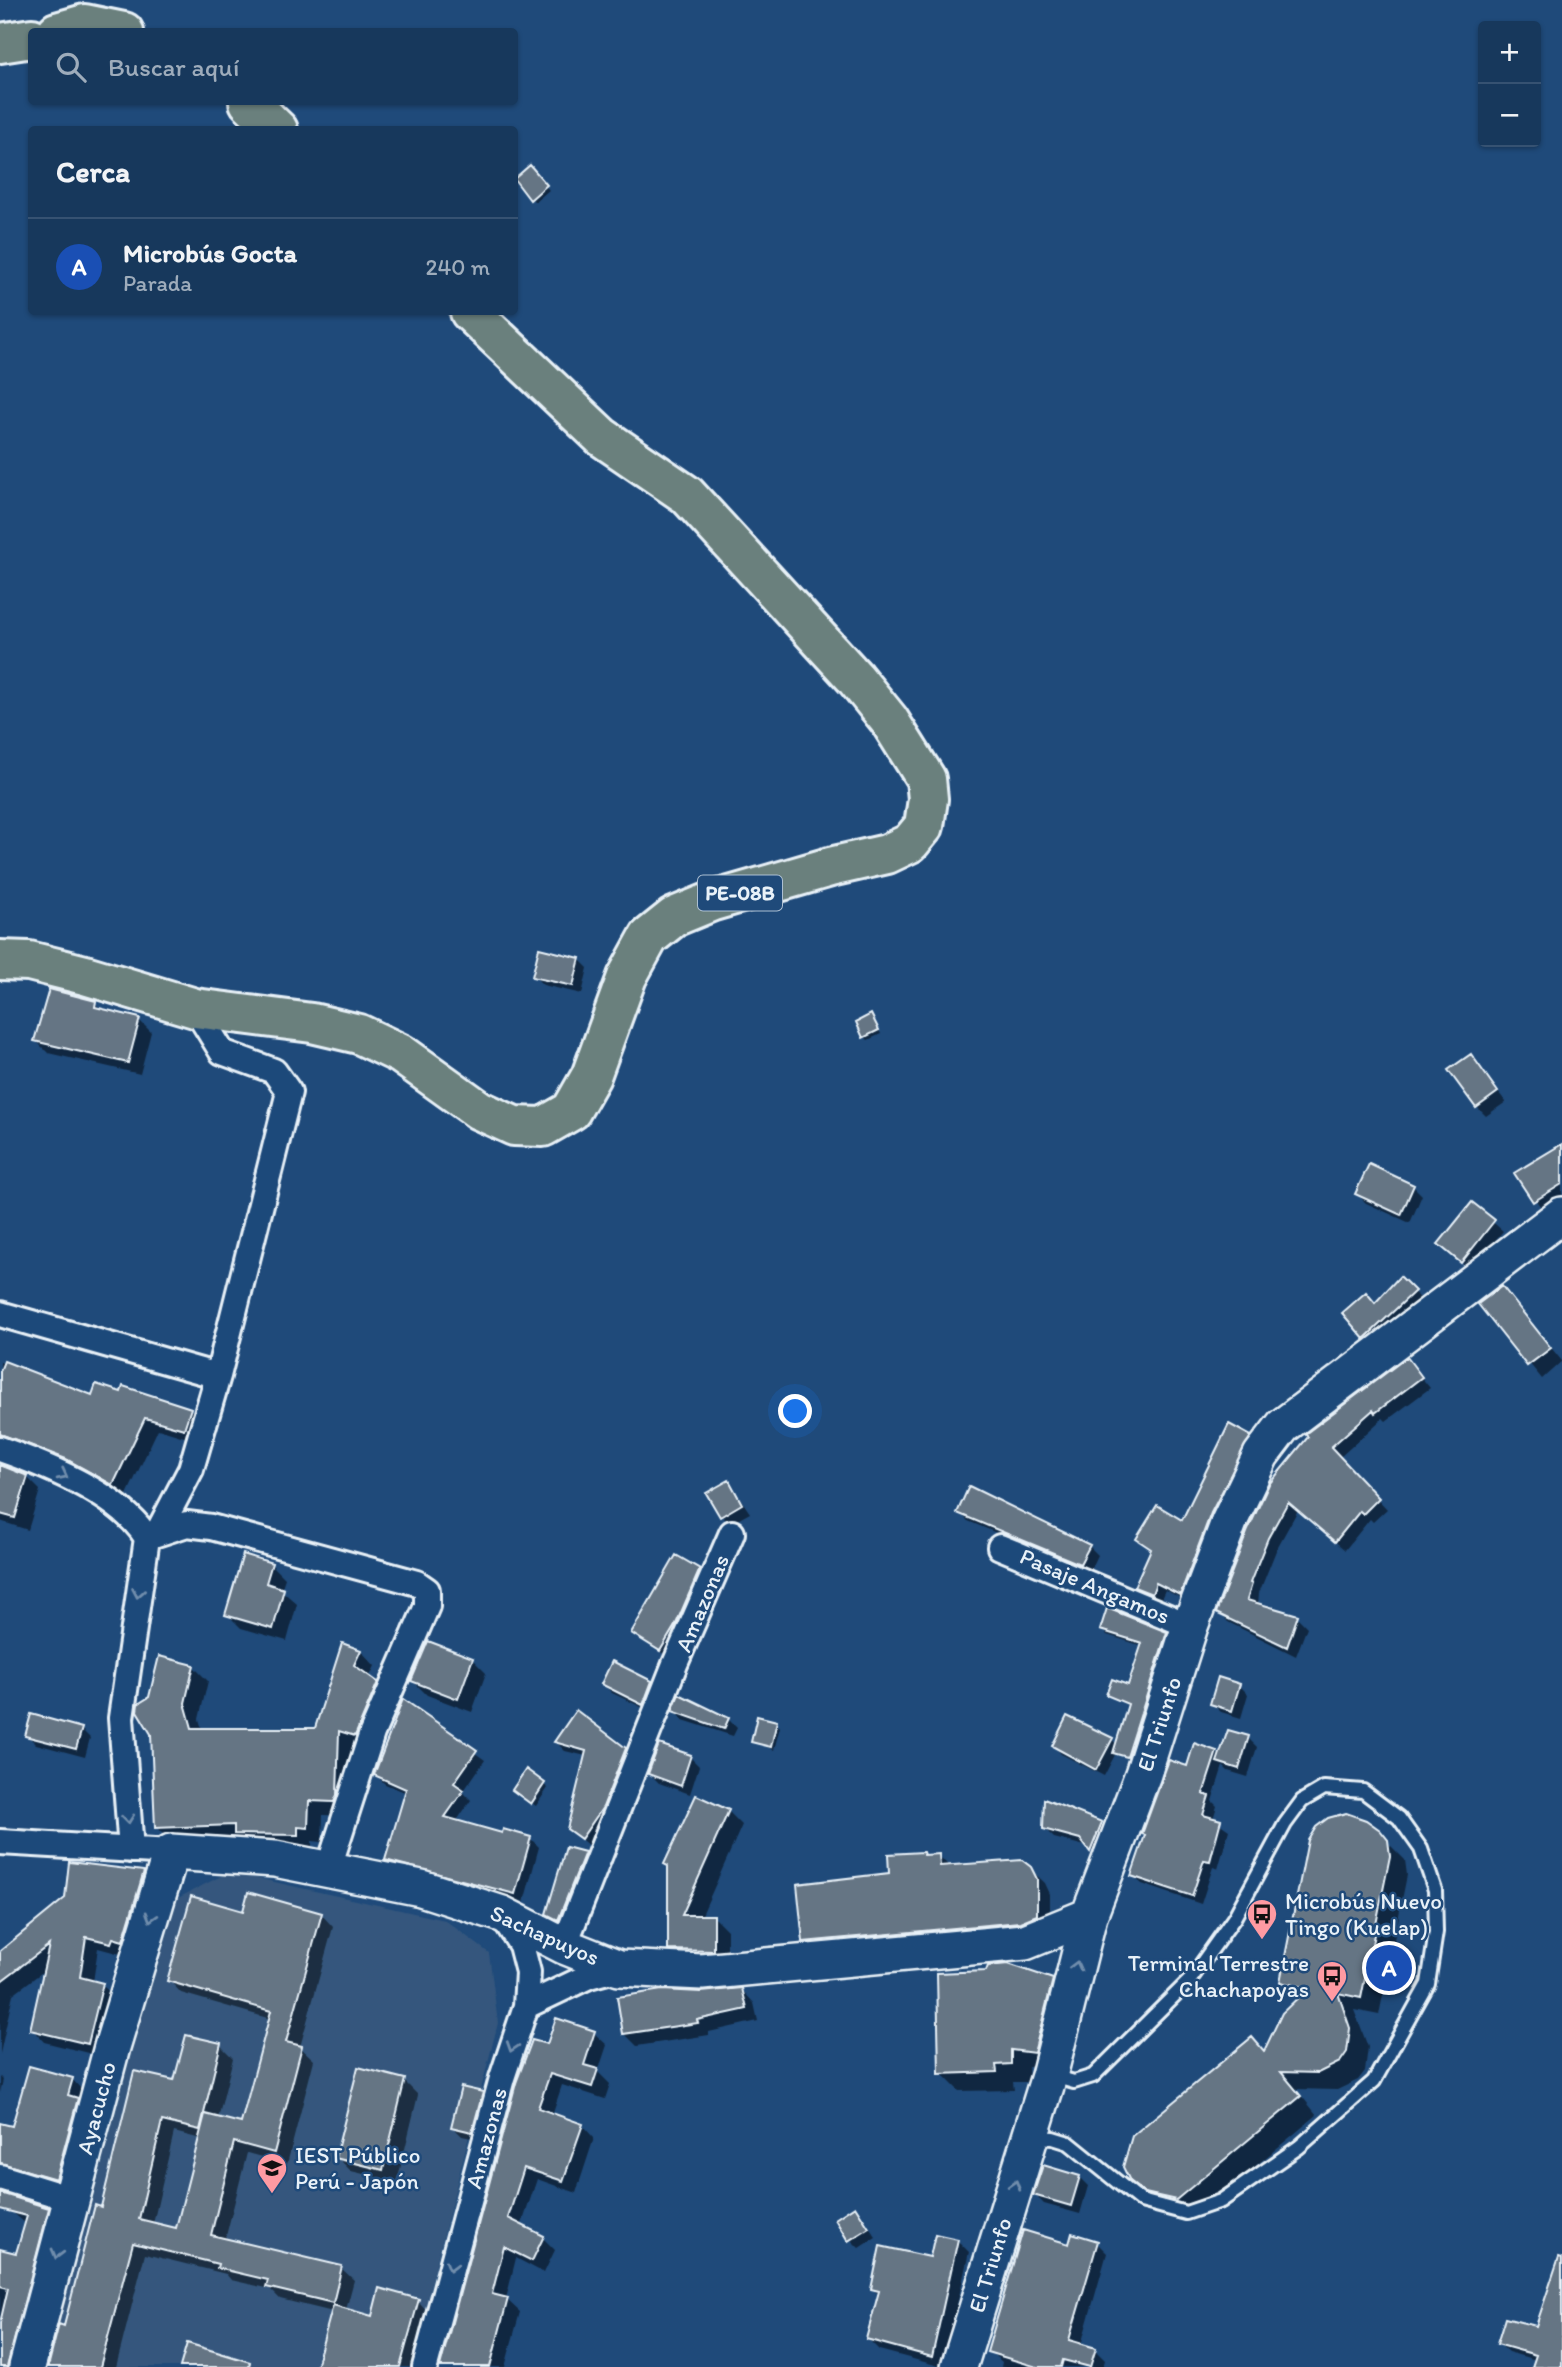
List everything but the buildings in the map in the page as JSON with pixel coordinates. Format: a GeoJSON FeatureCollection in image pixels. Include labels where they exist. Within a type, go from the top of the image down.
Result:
{"type":"FeatureCollection","features":[{"type":"Feature","properties":{"kind":"highway"},"geometry":{"type":"LineString","coordinates":[[71,28],[85,24],[104,28]]}},
{"type":"Feature","properties":{"kind":"highway"},"geometry":{"type":"LineString","coordinates":[[0,43],[28,39]]}},
{"type":"Feature","properties":{"kind":"highway"},"geometry":{"type":"LineString","coordinates":[[252,105],[274,126]]}},
{"type":"Feature","properties":{"kind":"highway","name":"PE-08B"},"geometry":{"type":"LineString","coordinates":[[0,960],[29,961],[195,1008],[312,1023],[359,1034],[401,1054],[480,1110],[513,1126],[543,1127],[572,1111],[591,1076],[627,977],[649,936],[674,916],[713,901],[830,867],[887,855],[910,843],[924,827],[928,799],[926,779],[889,720],[855,678],[687,495],[602,438],[473,315]]}},
{"type":"Feature","properties":{"kind":"main road","name":"El Triunfo"},"geometry":{"type":"LineString","coordinates":[[959,2367],[1049,2076],[1089,1916],[1143,1774],[1190,1626],[1228,1522],[1261,1455],[1283,1426],[1562,1215]]}},
{"type":"Feature","properties":{"kind":"main road","name":"Sachapuyos"},"geometry":{"type":"LineString","coordinates":[[171,1852],[275,1859],[329,1867],[421,1888],[502,1914],[564,1946],[619,1968],[702,1972],[1025,1942],[1089,1916]]}},
{"type":"Feature","properties":{"kind":"main road","name":"Ayacucho"},"geometry":{"type":"LineString","coordinates":[[27,2367],[112,2046],[171,1852]]}},
{"type":"Feature","properties":{"kind":"street"},"geometry":{"type":"LineString","coordinates":[[131,1850],[121,1718],[149,1532],[191,1469],[218,1376],[289,1092],[274,1071],[222,1052],[195,1008]]}},
{"type":"Feature","properties":{"kind":"street"},"geometry":{"type":"LineString","coordinates":[[0,1314],[218,1376]]}},
{"type":"Feature","properties":{"kind":"street"},"geometry":{"type":"LineString","coordinates":[[0,1449],[31,1459],[84,1486],[149,1532]]}},
{"type":"Feature","properties":{"kind":"street"},"geometry":{"type":"LineString","coordinates":[[149,1532],[187,1524],[211,1527],[417,1583],[426,1590],[427,1606],[372,1733],[329,1867]]}},
{"type":"Feature","properties":{"kind":"street","name":"Amazonas"},"geometry":{"type":"LineString","coordinates":[[564,1946],[676,1664],[732,1533]]}},
{"type":"Feature","properties":{"kind":"street","name":"Pasaje Angamos"},"geometry":{"type":"LineString","coordinates":[[1000,1547],[1190,1626]]}},
{"type":"Feature","properties":{"kind":"street","name":"Sachapuyos"},"geometry":{"type":"LineString","coordinates":[[0,1842],[171,1852]]}},
{"type":"Feature","properties":{"kind":"street","name":"Amazonas"},"geometry":{"type":"LineString","coordinates":[[425,2367],[502,2078],[526,2006],[528,1972],[521,1945],[502,1914]]}},
{"type":"Feature","properties":{"kind":"street"},"geometry":{"type":"LineString","coordinates":[[526,2006],[589,1976],[619,1968]]}},
{"type":"Feature","properties":{"kind":"street"},"geometry":{"type":"LineString","coordinates":[[0,2177],[71,2199]]}},
{"type":"Feature","properties":{"kind":"lane"},"geometry":{"type":"LineString","coordinates":[[1030,2136],[1069,2143],[1141,2201],[1186,2213],[1221,2201],[1299,2147],[1374,2081],[1428,1984],[1436,1932],[1435,1890],[1421,1849],[1399,1818],[1363,1791],[1324,1788],[1302,1801],[1285,1824],[1234,1918],[1190,1980],[1093,2076],[1074,2082],[1049,2076]]}},
{"type":"Feature","properties":{"kind":"shaded area","name":"IEST Público Perú - Japón"},"geometry":{"type":"Polygon","coordinates":[[[229,1872],[445,1920],[489,1953],[498,2023],[410,2367],[41,2367],[174,1900],[229,1872]]]}},
{"type":"Feature","properties":{"kind":"place","name":"Microbús Nuevo Tingo (Kuelap)"},"geometry":{"type":"Point","coordinates":[1262,1941]}},
{"type":"Feature","properties":{"kind":"place","name":"Microbús Gocta"},"geometry":{"type":"Point","coordinates":[1389,1968]}},
{"type":"Feature","properties":{"kind":"place","name":"Terminal Terrestre Chachapoyas"},"geometry":{"type":"Point","coordinates":[1332,2003]}},
{"type":"Feature","properties":{"kind":"place","name":"IEST Público Perú - Japón"},"geometry":{"type":"Point","coordinates":[272,2195]}}]}
